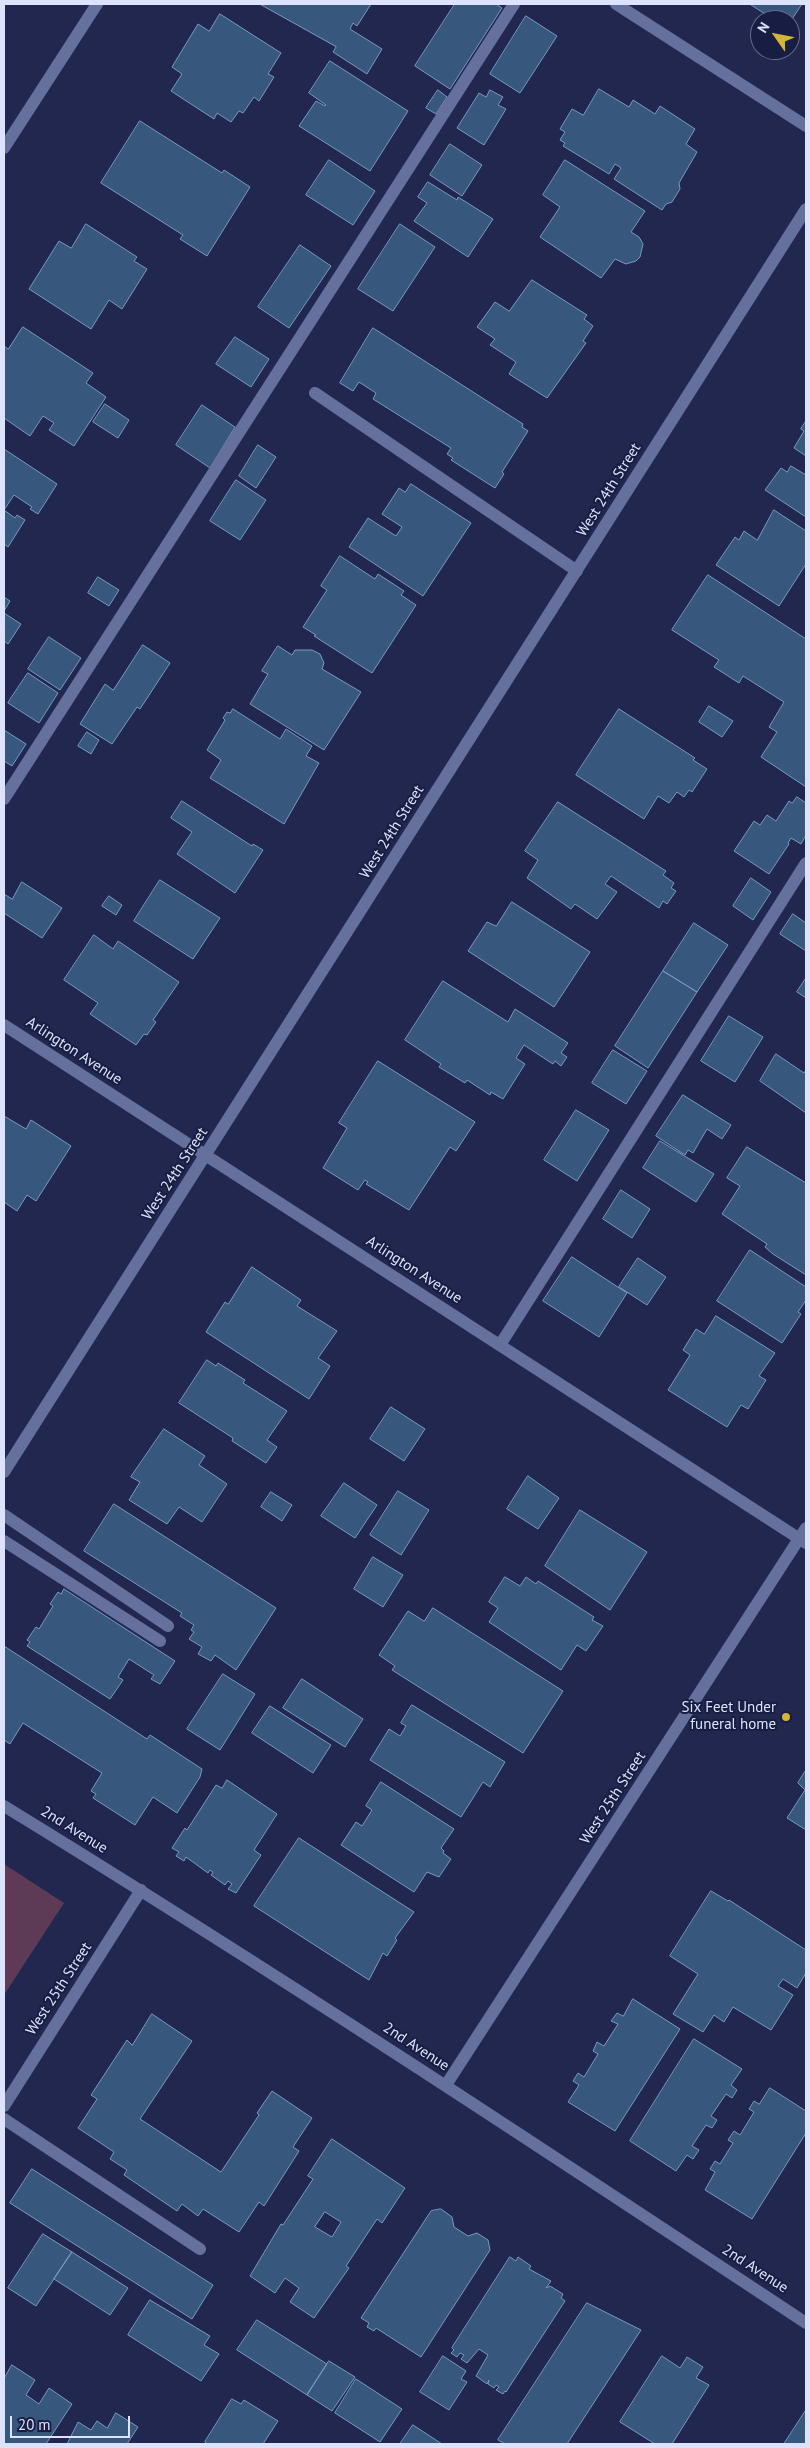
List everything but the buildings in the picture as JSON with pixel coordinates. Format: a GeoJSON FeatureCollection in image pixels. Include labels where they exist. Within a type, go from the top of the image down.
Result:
{"type":"FeatureCollection","features":[{"type":"Feature","properties":{"kind":"street"},"geometry":{"type":"LineString","coordinates":[[4,148],[97,4]]}},
{"type":"Feature","properties":{"kind":"street"},"geometry":{"type":"LineString","coordinates":[[4,798],[514,4]]}},
{"type":"Feature","properties":{"kind":"street"},"geometry":{"type":"LineString","coordinates":[[616,4],[806,126]]}},
{"type":"Feature","properties":{"kind":"street","name":"West 24th Street"},"geometry":{"type":"LineString","coordinates":[[4,1472],[806,209]]}},
{"type":"Feature","properties":{"kind":"street"},"geometry":{"type":"LineString","coordinates":[[315,393],[577,571]]}},
{"type":"Feature","properties":{"kind":"street"},"geometry":{"type":"LineString","coordinates":[[500,1345],[806,863]]}},
{"type":"Feature","properties":{"kind":"street","name":"Arlington Avenue"},"geometry":{"type":"LineString","coordinates":[[4,1025],[500,1345],[804,1536]]}},
{"type":"Feature","properties":{"kind":"street"},"geometry":{"type":"LineString","coordinates":[[4,1515],[168,1626]]}},
{"type":"Feature","properties":{"kind":"street","name":"West 25th Street"},"geometry":{"type":"LineString","coordinates":[[446,2085],[804,1536]]}},
{"type":"Feature","properties":{"kind":"street"},"geometry":{"type":"LineString","coordinates":[[4,1541],[160,1641]]}},
{"type":"Feature","properties":{"kind":"street","name":"2nd Avenue"},"geometry":{"type":"LineString","coordinates":[[4,1806],[141,1890],[446,2085],[806,2322]]}},
{"type":"Feature","properties":{"kind":"street","name":"West 25th Street"},"geometry":{"type":"LineString","coordinates":[[4,2106],[141,1890]]}},
{"type":"Feature","properties":{"kind":"street"},"geometry":{"type":"LineString","coordinates":[[4,2119],[200,2249]]}},
{"type":"Feature","properties":{"kind":"shaded area"},"geometry":{"type":"Polygon","coordinates":[[[4,1864],[64,1903],[4,1995],[4,1864]]]}},
{"type":"Feature","properties":{"kind":"place","name":"Six Feet Under funeral home"},"geometry":{"type":"Point","coordinates":[786,1717]}}]}
